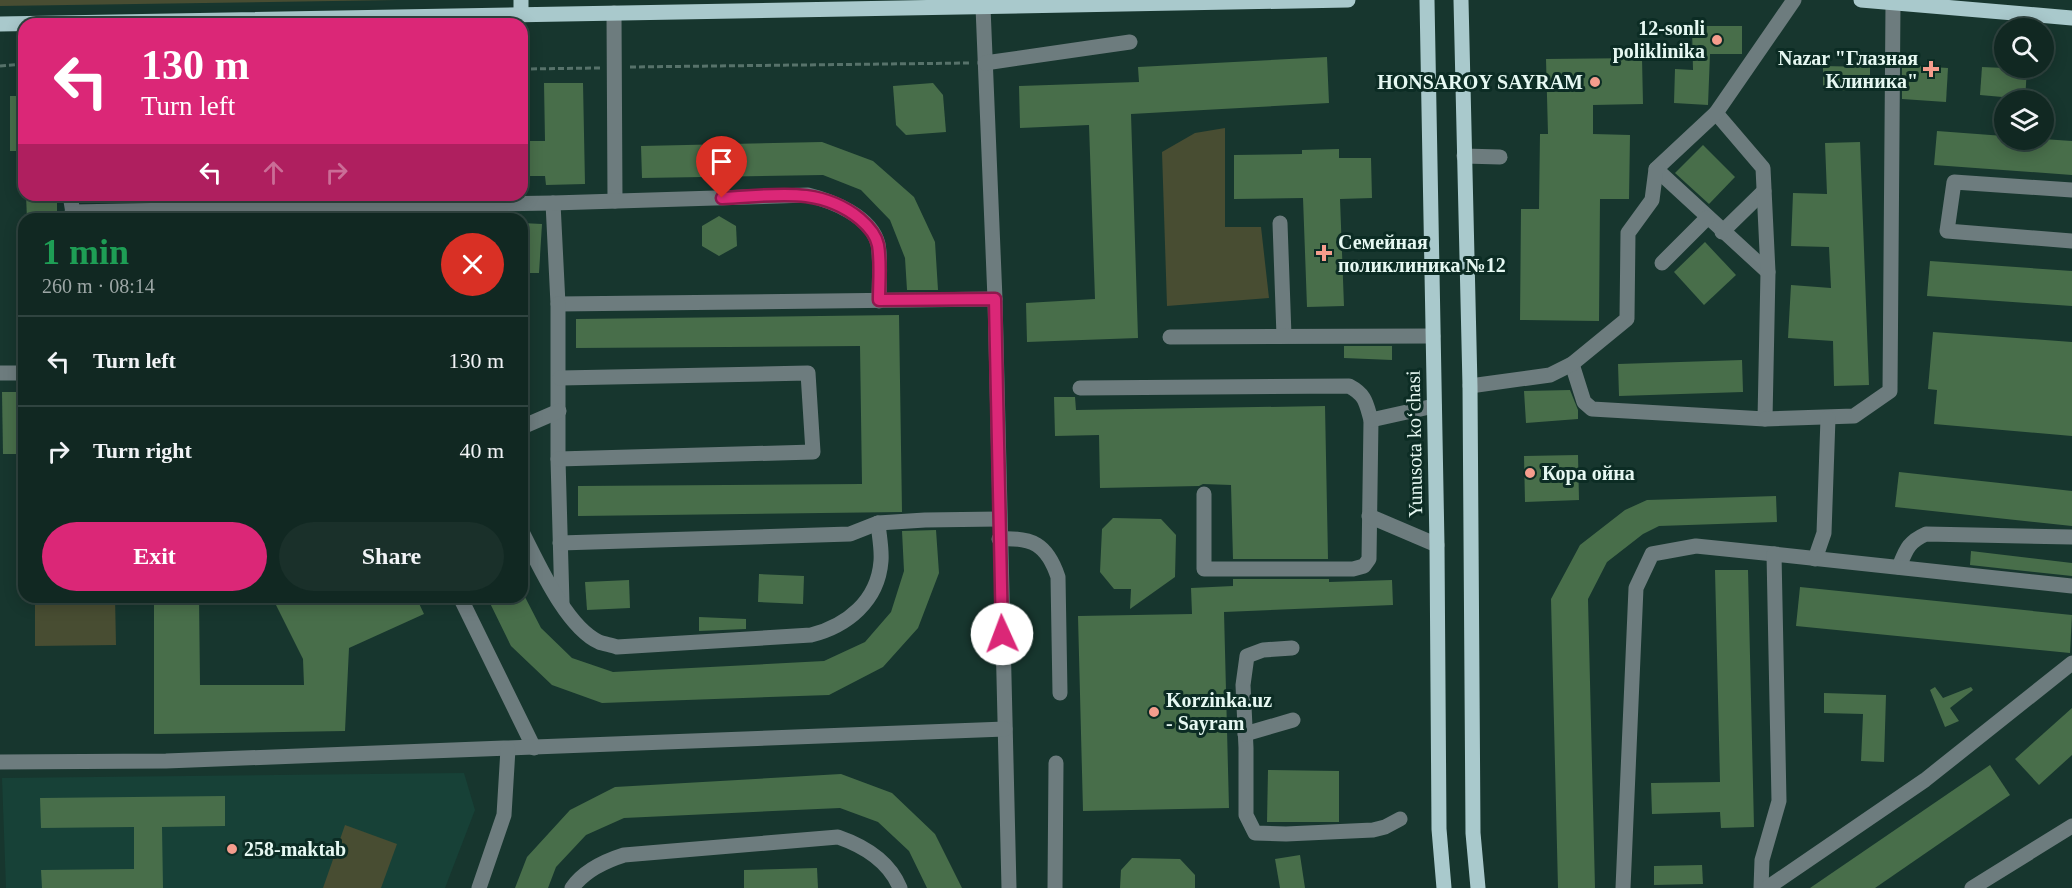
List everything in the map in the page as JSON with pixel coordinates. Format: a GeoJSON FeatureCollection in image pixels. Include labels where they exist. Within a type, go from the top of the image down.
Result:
{"type":"FeatureCollection","features":[{"type":"Feature","properties":{"kind":"main road"},"geometry":{"type":"LineString","coordinates":[[233,18],[521,8],[614,13],[1347,0]]}},
{"type":"Feature","properties":{"kind":"main road","name":"Yunusota koʻchasi"},"geometry":{"type":"LineString","coordinates":[[1427,0],[1437,545],[1439,829],[1444,888]]}},
{"type":"Feature","properties":{"kind":"main road"},"geometry":{"type":"LineString","coordinates":[[1461,0],[1470,386],[1473,834],[1478,888]]}},
{"type":"Feature","properties":{"kind":"main road"},"geometry":{"type":"LineString","coordinates":[[1861,0],[2072,18]]}},
{"type":"Feature","properties":{"kind":"main road"},"geometry":{"type":"LineString","coordinates":[[0,24],[18,24]]}},
{"type":"Feature","properties":{"kind":"street"},"geometry":{"type":"LineString","coordinates":[[1470,386],[1550,375],[1572,364],[1627,319],[1629,233],[1652,200],[1656,169],[1716,113],[1794,0]]}},
{"type":"Feature","properties":{"kind":"street"},"geometry":{"type":"LineString","coordinates":[[1572,364],[1584,402],[1592,409],[1765,419],[1828,418],[1854,416],[1890,391],[1893,3]]}},
{"type":"Feature","properties":{"kind":"street"},"geometry":{"type":"LineString","coordinates":[[983,7],[995,299],[1009,888]]}},
{"type":"Feature","properties":{"kind":"street"},"geometry":{"type":"LineString","coordinates":[[614,13],[615,201]]}},
{"type":"Feature","properties":{"kind":"street"},"geometry":{"type":"LineString","coordinates":[[986,63],[1130,42]]}},
{"type":"Feature","properties":{"kind":"street"},"geometry":{"type":"LineString","coordinates":[[1716,113],[1763,168],[1768,272],[1765,419]]}},
{"type":"Feature","properties":{"kind":"street"},"geometry":{"type":"LineString","coordinates":[[1464,156],[1500,157]]}},
{"type":"Feature","properties":{"kind":"street"},"geometry":{"type":"LineString","coordinates":[[1656,169],[1768,272]]}},
{"type":"Feature","properties":{"kind":"street"},"geometry":{"type":"LineString","coordinates":[[2072,190],[1954,182],[1947,231],[2072,241]]}},
{"type":"Feature","properties":{"kind":"street"},"geometry":{"type":"LineString","coordinates":[[1722,232],[1764,191]]}},
{"type":"Feature","properties":{"kind":"street"},"geometry":{"type":"LineString","coordinates":[[147,213],[808,195],[829,200],[848,210],[867,225],[878,243],[879,300]]}},
{"type":"Feature","properties":{"kind":"street"},"geometry":{"type":"LineString","coordinates":[[553,202],[560,378],[558,459],[562,603]]}},
{"type":"Feature","properties":{"kind":"street"},"geometry":{"type":"LineString","coordinates":[[1662,263],[1707,218]]}},
{"type":"Feature","properties":{"kind":"street"},"geometry":{"type":"LineString","coordinates":[[1280,223],[1284,336]]}},
{"type":"Feature","properties":{"kind":"street"},"geometry":{"type":"LineString","coordinates":[[558,304],[995,299]]}},
{"type":"Feature","properties":{"kind":"street"},"geometry":{"type":"LineString","coordinates":[[1170,337],[1433,336]]}},
{"type":"Feature","properties":{"kind":"street"},"geometry":{"type":"LineString","coordinates":[[0,373],[18,373]]}},
{"type":"Feature","properties":{"kind":"street"},"geometry":{"type":"LineString","coordinates":[[558,459],[813,452],[807,373],[560,378]]}},
{"type":"Feature","properties":{"kind":"street"},"geometry":{"type":"LineString","coordinates":[[1080,388],[1349,386],[1364,398],[1371,420],[1369,559],[1364,566],[1353,569],[1204,569],[1204,494]]}},
{"type":"Feature","properties":{"kind":"street"},"geometry":{"type":"LineString","coordinates":[[1371,420],[1434,406]]}},
{"type":"Feature","properties":{"kind":"street"},"geometry":{"type":"LineString","coordinates":[[528,424],[559,411]]}},
{"type":"Feature","properties":{"kind":"street"},"geometry":{"type":"LineString","coordinates":[[1815,559],[1824,532],[1828,418]]}},
{"type":"Feature","properties":{"kind":"street"},"geometry":{"type":"LineString","coordinates":[[1369,516],[1437,545]]}},
{"type":"Feature","properties":{"kind":"street"},"geometry":{"type":"LineString","coordinates":[[560,543],[850,534],[878,523],[999,519]]}},
{"type":"Feature","properties":{"kind":"street"},"geometry":{"type":"LineString","coordinates":[[528,544],[548,583],[582,630],[599,642],[617,647],[811,635],[827,631],[855,615],[874,590],[879,578],[881,559],[878,523]]}},
{"type":"Feature","properties":{"kind":"street"},"geometry":{"type":"LineString","coordinates":[[1899,567],[1906,549],[1914,539],[1926,534],[2072,537]]}},
{"type":"Feature","properties":{"kind":"street"},"geometry":{"type":"LineString","coordinates":[[999,539],[1018,537],[1028,540],[1043,550],[1055,567],[1058,577],[1060,693]]}},
{"type":"Feature","properties":{"kind":"street"},"geometry":{"type":"LineString","coordinates":[[1623,888],[1636,588],[1652,554],[1695,546],[2072,585]]}},
{"type":"Feature","properties":{"kind":"street"},"geometry":{"type":"LineString","coordinates":[[1761,888],[1762,860],[1779,801],[1774,554]]}},
{"type":"Feature","properties":{"kind":"street"},"geometry":{"type":"LineString","coordinates":[[463,603],[534,748]]}},
{"type":"Feature","properties":{"kind":"street"},"geometry":{"type":"LineString","coordinates":[[1292,648],[1263,650],[1247,656],[1243,685],[1246,815],[1255,833],[1373,830],[1400,819]]}},
{"type":"Feature","properties":{"kind":"street"},"geometry":{"type":"LineString","coordinates":[[1767,888],[1925,780],[2072,663]]}},
{"type":"Feature","properties":{"kind":"street"},"geometry":{"type":"LineString","coordinates":[[1245,734],[1293,720]]}},
{"type":"Feature","properties":{"kind":"street"},"geometry":{"type":"LineString","coordinates":[[0,762],[166,761],[1005,729]]}},
{"type":"Feature","properties":{"kind":"street"},"geometry":{"type":"LineString","coordinates":[[479,888],[504,815],[508,749]]}},
{"type":"Feature","properties":{"kind":"street"},"geometry":{"type":"LineString","coordinates":[[1055,888],[1056,763]]}},
{"type":"Feature","properties":{"kind":"street"},"geometry":{"type":"LineString","coordinates":[[1972,888],[2072,826]]}},
{"type":"Feature","properties":{"kind":"street"},"geometry":{"type":"LineString","coordinates":[[572,888],[605,861],[624,855],[838,837],[871,852],[886,865],[900,888]]}},
{"type":"Feature","properties":{"kind":"path"},"geometry":{"type":"LineString","coordinates":[[528,69],[986,63]]}},
{"type":"Feature","properties":{"kind":"path"},"geometry":{"type":"LineString","coordinates":[[0,66],[18,64]]}},
{"type":"Feature","properties":{"kind":"shaded area"},"geometry":{"type":"Polygon","coordinates":[[[0,0],[398,0],[0,6],[0,0]]]}},
{"type":"Feature","properties":{"kind":"shaded area"},"geometry":{"type":"Polygon","coordinates":[[[1225,128],[1225,227],[1261,227],[1269,298],[1167,306],[1162,152],[1195,133],[1225,128]]]}},
{"type":"Feature","properties":{"kind":"shaded area"},"geometry":{"type":"Polygon","coordinates":[[[35,603],[115,603],[116,645],[35,646],[35,603]]]}},
{"type":"Feature","properties":{"kind":"shaded area","name":"258-maktab"},"geometry":{"type":"Polygon","coordinates":[[[464,773],[475,810],[445,888],[6,888],[2,778],[464,773]]]}},
{"type":"Feature","properties":{"kind":"shaded area"},"geometry":{"type":"Polygon","coordinates":[[[345,825],[397,844],[381,888],[323,888],[345,825]]]}},
{"type":"Feature","properties":{"kind":"building"},"geometry":{"type":"Polygon","coordinates":[[[1692,26],[1742,26],[1742,54],[1710,54],[1708,105],[1674,103],[1675,69],[1693,70],[1692,26]]]}},
{"type":"Feature","properties":{"kind":"building"},"geometry":{"type":"Polygon","coordinates":[[[1327,57],[1329,103],[1131,114],[1138,338],[1027,342],[1026,303],[1095,299],[1089,125],[1020,128],[1019,86],[1139,82],[1138,67],[1327,57]]]}},
{"type":"Feature","properties":{"kind":"building"},"geometry":{"type":"Polygon","coordinates":[[[1642,58],[1643,104],[1593,105],[1593,134],[1630,135],[1629,199],[1600,199],[1599,321],[1520,320],[1521,209],[1539,209],[1540,134],[1548,134],[1546,59],[1642,58]]]}},
{"type":"Feature","properties":{"kind":"building"},"geometry":{"type":"Polygon","coordinates":[[[1902,65],[1948,68],[1946,102],[1902,99],[1902,65]]]}},
{"type":"Feature","properties":{"kind":"building"},"geometry":{"type":"Polygon","coordinates":[[[1823,66],[1870,67],[1870,91],[1823,90],[1823,66]]]}},
{"type":"Feature","properties":{"kind":"building"},"geometry":{"type":"Polygon","coordinates":[[[1982,67],[1994,68],[1994,78],[2026,78],[2026,90],[1994,90],[1994,96],[1980,95],[1982,67]]]}},
{"type":"Feature","properties":{"kind":"building"},"geometry":{"type":"Polygon","coordinates":[[[544,83],[583,83],[585,184],[546,185],[545,176],[528,176],[528,141],[545,141],[544,83]]]}},
{"type":"Feature","properties":{"kind":"building"},"geometry":{"type":"Polygon","coordinates":[[[933,83],[943,95],[946,132],[906,135],[896,125],[893,86],[933,83]]]}},
{"type":"Feature","properties":{"kind":"building"},"geometry":{"type":"Polygon","coordinates":[[[10,96],[18,96],[18,151],[10,151],[10,96]]]}},
{"type":"Feature","properties":{"kind":"building"},"geometry":{"type":"Polygon","coordinates":[[[1937,131],[1994,135],[1994,150],[2054,150],[2054,140],[2072,141],[2072,175],[1934,165],[1937,131]]]}},
{"type":"Feature","properties":{"kind":"building"},"geometry":{"type":"Polygon","coordinates":[[[822,142],[873,161],[914,197],[935,242],[938,290],[907,290],[905,258],[890,220],[861,190],[823,175],[642,178],[641,146],[822,142]]]}},
{"type":"Feature","properties":{"kind":"building"},"geometry":{"type":"Polygon","coordinates":[[[1860,142],[1869,385],[1834,386],[1833,341],[1788,338],[1791,285],[1831,288],[1829,247],[1791,246],[1793,193],[1827,194],[1825,143],[1860,142]]]}},
{"type":"Feature","properties":{"kind":"building"},"geometry":{"type":"Polygon","coordinates":[[[1703,145],[1735,177],[1709,204],[1675,173],[1703,145]]]}},
{"type":"Feature","properties":{"kind":"building","name":"Семейная поликлиника №12"},"geometry":{"type":"Polygon","coordinates":[[[1339,149],[1339,158],[1371,158],[1372,198],[1340,199],[1344,306],[1307,307],[1303,198],[1234,199],[1234,155],[1302,154],[1302,150],[1339,149]]]}},
{"type":"Feature","properties":{"kind":"building"},"geometry":{"type":"Polygon","coordinates":[[[26,201],[57,201],[57,213],[27,213],[26,201]]]}},
{"type":"Feature","properties":{"kind":"building"},"geometry":{"type":"Polygon","coordinates":[[[719,216],[736,226],[737,246],[719,256],[702,246],[702,226],[719,216]]]}},
{"type":"Feature","properties":{"kind":"building"},"geometry":{"type":"Polygon","coordinates":[[[528,223],[542,224],[539,273],[528,273],[528,223]]]}},
{"type":"Feature","properties":{"kind":"building"},"geometry":{"type":"Polygon","coordinates":[[[1705,242],[1736,275],[1704,305],[1674,272],[1705,242]]]}},
{"type":"Feature","properties":{"kind":"building"},"geometry":{"type":"Polygon","coordinates":[[[1930,261],[2072,271],[2072,306],[1927,296],[1930,261]]]}},
{"type":"Feature","properties":{"kind":"building"},"geometry":{"type":"Polygon","coordinates":[[[899,315],[902,512],[578,516],[578,486],[862,484],[860,346],[576,348],[576,319],[899,315]]]}},
{"type":"Feature","properties":{"kind":"building"},"geometry":{"type":"Polygon","coordinates":[[[1933,332],[2072,342],[2072,436],[1934,424],[1937,390],[1928,389],[1933,332]]]}},
{"type":"Feature","properties":{"kind":"building"},"geometry":{"type":"Polygon","coordinates":[[[1344,346],[1392,346],[1392,360],[1344,358],[1344,346]]]}},
{"type":"Feature","properties":{"kind":"building"},"geometry":{"type":"Polygon","coordinates":[[[1742,360],[1743,392],[1619,396],[1618,364],[1742,360]]]}},
{"type":"Feature","properties":{"kind":"building"},"geometry":{"type":"Polygon","coordinates":[[[1570,390],[1578,410],[1578,419],[1526,423],[1524,391],[1570,390]]]}},
{"type":"Feature","properties":{"kind":"building"},"geometry":{"type":"Polygon","coordinates":[[[2,392],[18,392],[18,454],[3,454],[2,392]]]}},
{"type":"Feature","properties":{"kind":"building"},"geometry":{"type":"Polygon","coordinates":[[[1054,397],[1075,397],[1076,410],[1325,406],[1328,559],[1233,559],[1231,485],[1100,488],[1099,435],[1055,436],[1054,397]]]}},
{"type":"Feature","properties":{"kind":"building"},"geometry":{"type":"Polygon","coordinates":[[[1578,455],[1579,500],[1525,502],[1524,456],[1578,455]]]}},
{"type":"Feature","properties":{"kind":"building"},"geometry":{"type":"Polygon","coordinates":[[[1899,472],[2072,491],[2072,526],[1895,507],[1899,472]]]}},
{"type":"Feature","properties":{"kind":"building"},"geometry":{"type":"Polygon","coordinates":[[[1776,496],[1777,522],[1659,526],[1643,534],[1607,562],[1588,599],[1595,888],[1558,888],[1551,599],[1580,545],[1625,510],[1647,500],[1776,496]]]}},
{"type":"Feature","properties":{"kind":"building"},"geometry":{"type":"Polygon","coordinates":[[[1113,518],[1161,519],[1176,535],[1175,577],[1130,609],[1131,589],[1114,589],[1100,572],[1102,529],[1113,518]]]}},
{"type":"Feature","properties":{"kind":"building"},"geometry":{"type":"Polygon","coordinates":[[[936,530],[939,573],[918,628],[883,667],[829,695],[602,703],[552,685],[511,646],[490,603],[528,603],[541,628],[572,658],[613,672],[824,661],[865,642],[891,612],[904,571],[902,531],[936,530]]]}},
{"type":"Feature","properties":{"kind":"building"},"geometry":{"type":"Polygon","coordinates":[[[1971,551],[2072,563],[2072,576],[1970,565],[1971,551]]]}},
{"type":"Feature","properties":{"kind":"building"},"geometry":{"type":"Polygon","coordinates":[[[1715,570],[1748,570],[1754,827],[1721,828],[1720,812],[1652,814],[1651,783],[1720,782],[1715,570]]]}},
{"type":"Feature","properties":{"kind":"building"},"geometry":{"type":"Polygon","coordinates":[[[759,574],[804,576],[803,604],[758,602],[759,574]]]}},
{"type":"Feature","properties":{"kind":"building","name":"Korzinka.uz - Sayram"},"geometry":{"type":"Polygon","coordinates":[[[1233,579],[1329,579],[1329,582],[1392,580],[1393,605],[1224,612],[1229,808],[1083,811],[1078,616],[1192,614],[1191,588],[1233,586],[1233,579]]]}},
{"type":"Feature","properties":{"kind":"building"},"geometry":{"type":"Polygon","coordinates":[[[629,580],[630,608],[587,610],[585,582],[629,580]]]}},
{"type":"Feature","properties":{"kind":"building"},"geometry":{"type":"Polygon","coordinates":[[[1800,587],[2072,615],[2070,653],[1796,626],[1800,587]]]}},
{"type":"Feature","properties":{"kind":"building"},"geometry":{"type":"Polygon","coordinates":[[[154,603],[199,603],[200,685],[304,685],[303,659],[275,603],[419,603],[424,614],[349,648],[345,731],[154,734],[154,603]]]}},
{"type":"Feature","properties":{"kind":"building"},"geometry":{"type":"Polygon","coordinates":[[[699,617],[746,619],[746,629],[699,631],[699,617]]]}},
{"type":"Feature","properties":{"kind":"building"},"geometry":{"type":"Polygon","coordinates":[[[1935,687],[1943,698],[1971,687],[1973,690],[1950,708],[1959,721],[1945,727],[1930,690],[1935,687]]]}},
{"type":"Feature","properties":{"kind":"building"},"geometry":{"type":"Polygon","coordinates":[[[1824,693],[1886,695],[1884,762],[1861,761],[1863,714],[1824,713],[1824,693]]]}},
{"type":"Feature","properties":{"kind":"building"},"geometry":{"type":"Polygon","coordinates":[[[2072,708],[2072,755],[2039,785],[2015,759],[2072,708]]]}},
{"type":"Feature","properties":{"kind":"building"},"geometry":{"type":"Polygon","coordinates":[[[1990,765],[2010,795],[1875,888],[1810,888],[1990,765]]]}},
{"type":"Feature","properties":{"kind":"building"},"geometry":{"type":"Polygon","coordinates":[[[1268,770],[1339,771],[1339,822],[1267,822],[1268,770]]]}},
{"type":"Feature","properties":{"kind":"building"},"geometry":{"type":"Polygon","coordinates":[[[841,774],[892,793],[935,834],[962,888],[927,888],[909,851],[878,822],[840,808],[624,818],[586,835],[556,867],[548,888],[515,888],[527,857],[570,810],[615,787],[841,774]]]}},
{"type":"Feature","properties":{"kind":"building"},"geometry":{"type":"Polygon","coordinates":[[[225,796],[225,826],[162,827],[163,888],[42,888],[41,870],[134,869],[134,827],[41,828],[40,798],[225,796]]]}},
{"type":"Feature","properties":{"kind":"building"},"geometry":{"type":"Polygon","coordinates":[[[1300,855],[1305,888],[1280,888],[1275,859],[1300,855]]]}},
{"type":"Feature","properties":{"kind":"building"},"geometry":{"type":"Polygon","coordinates":[[[1132,858],[1180,859],[1195,875],[1195,888],[1120,888],[1121,870],[1132,858]]]}},
{"type":"Feature","properties":{"kind":"building"},"geometry":{"type":"Polygon","coordinates":[[[1702,865],[1703,884],[1654,885],[1654,866],[1702,865]]]}},
{"type":"Feature","properties":{"kind":"building"},"geometry":{"type":"Polygon","coordinates":[[[817,868],[818,888],[744,888],[744,870],[817,868]]]}},
{"type":"Feature","properties":{"kind":"place","name":"12-sonli poliklinika"},"geometry":{"type":"Point","coordinates":[1717,40]}},
{"type":"Feature","properties":{"kind":"place","name":"Nazar \"Глазная Клиника\""},"geometry":{"type":"Point","coordinates":[1931,69]}},
{"type":"Feature","properties":{"kind":"place","name":"HONSAROY SAYRAM"},"geometry":{"type":"Point","coordinates":[1595,82]}},
{"type":"Feature","properties":{"kind":"place","name":"Семейная поликлиника №12"},"geometry":{"type":"Point","coordinates":[1324,253]}},
{"type":"Feature","properties":{"kind":"place","name":"Кора ойна"},"geometry":{"type":"Point","coordinates":[1530,473]}},
{"type":"Feature","properties":{"kind":"place","name":"Korzinka.uz - Sayram"},"geometry":{"type":"Point","coordinates":[1154,712]}},
{"type":"Feature","properties":{"kind":"place","name":"258-maktab"},"geometry":{"type":"Point","coordinates":[232,849]}},
{"type":"Feature","properties":{"kind":"route"},"geometry":{"type":"LineString","coordinates":[[722,198],[808,195],[829,200],[848,210],[867,225],[878,243],[879,300],[995,299],[1002,634]]}}]}
